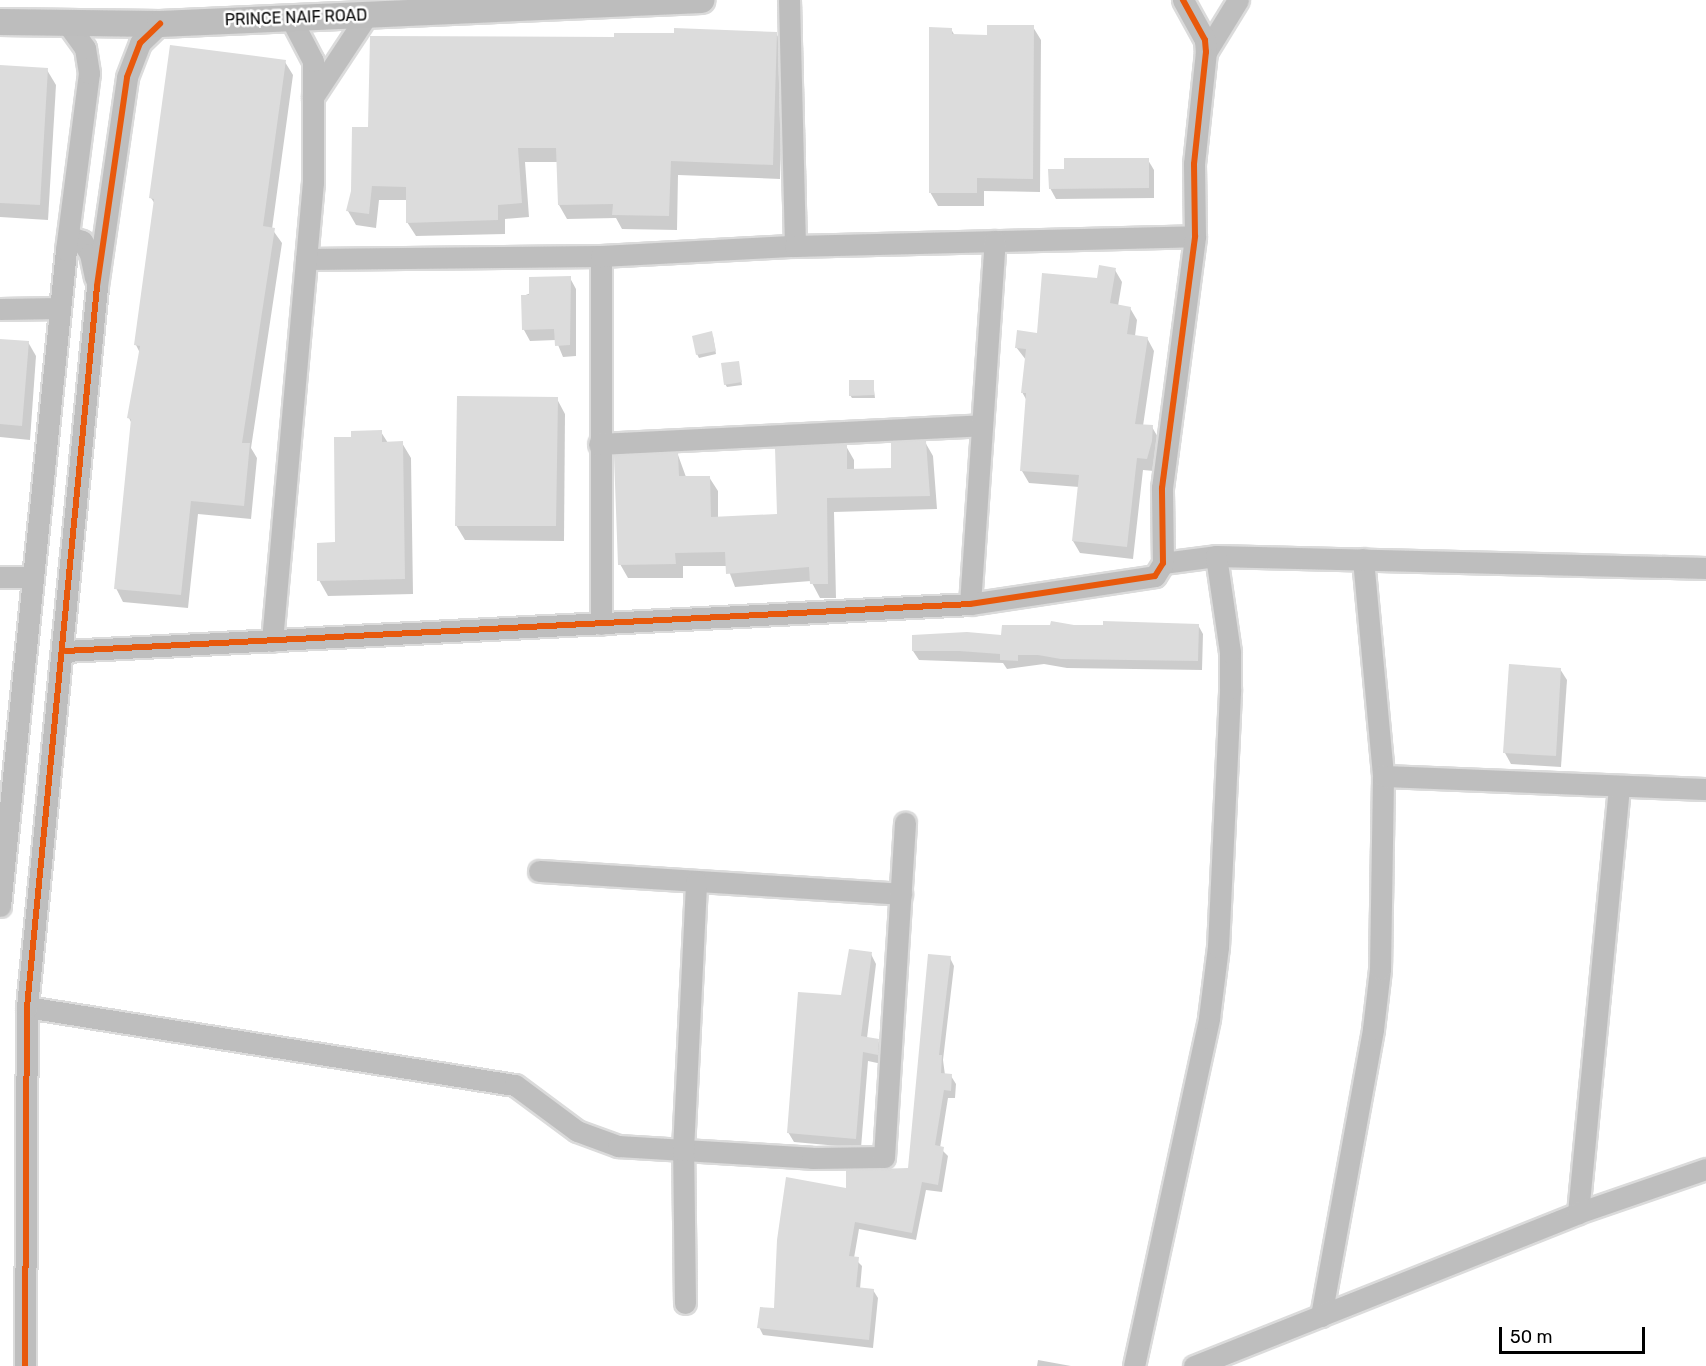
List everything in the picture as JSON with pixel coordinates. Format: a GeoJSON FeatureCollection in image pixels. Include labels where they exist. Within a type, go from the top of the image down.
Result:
{"type":"FeatureCollection","features":[{"type":"Feature","properties":{"kind":"main road","name":"PRINCE NAIF ROAD"},"geometry":{"type":"LineString","coordinates":[[0,22],[66,21],[160,24],[700,0]]}},
{"type":"Feature","properties":{"kind":"street"},"geometry":{"type":"LineString","coordinates":[[789,0],[795,246]]}},
{"type":"Feature","properties":{"kind":"street"},"geometry":{"type":"LineString","coordinates":[[64,651],[970,604],[1155,576],[1163,563],[1162,488],[1195,236],[1194,164],[1206,52],[1205,40],[1183,0]]}},
{"type":"Feature","properties":{"kind":"street"},"geometry":{"type":"LineString","coordinates":[[1206,52],[1238,0]]}},
{"type":"Feature","properties":{"kind":"street"},"geometry":{"type":"LineString","coordinates":[[313,97],[368,15]]}},
{"type":"Feature","properties":{"kind":"street"},"geometry":{"type":"LineString","coordinates":[[272,641],[313,183],[313,61],[290,17]]}},
{"type":"Feature","properties":{"kind":"street"},"geometry":{"type":"LineString","coordinates":[[0,906],[60,308],[72,242],[89,73],[85,48],[66,21]]}},
{"type":"Feature","properties":{"kind":"street"},"geometry":{"type":"LineString","coordinates":[[25,1366],[27,1006],[64,651],[97,286],[128,77],[140,43],[160,24]]}},
{"type":"Feature","properties":{"kind":"street"},"geometry":{"type":"LineString","coordinates":[[306,259],[601,256],[795,246],[1195,236]]}},
{"type":"Feature","properties":{"kind":"street"},"geometry":{"type":"LineString","coordinates":[[970,604],[995,241]]}},
{"type":"Feature","properties":{"kind":"street"},"geometry":{"type":"LineString","coordinates":[[72,242],[90,254],[97,286]]}},
{"type":"Feature","properties":{"kind":"street"},"geometry":{"type":"LineString","coordinates":[[601,256],[599,444],[601,624]]}},
{"type":"Feature","properties":{"kind":"street"},"geometry":{"type":"LineString","coordinates":[[0,309],[60,308]]}},
{"type":"Feature","properties":{"kind":"street"},"geometry":{"type":"LineString","coordinates":[[599,444],[982,425]]}},
{"type":"Feature","properties":{"kind":"street"},"geometry":{"type":"LineString","coordinates":[[1163,563],[1216,556],[1706,568]]}},
{"type":"Feature","properties":{"kind":"street"},"geometry":{"type":"LineString","coordinates":[[1134,1366],[1209,1018],[1218,947],[1230,652],[1216,556]]}},
{"type":"Feature","properties":{"kind":"street"},"geometry":{"type":"LineString","coordinates":[[1322,1316],[1373,1029],[1380,969],[1383,776],[1363,559]]}},
{"type":"Feature","properties":{"kind":"street"},"geometry":{"type":"LineString","coordinates":[[0,577],[32,577]]}},
{"type":"Feature","properties":{"kind":"street"},"geometry":{"type":"LineString","coordinates":[[1383,776],[1706,789]]}},
{"type":"Feature","properties":{"kind":"street"},"geometry":{"type":"LineString","coordinates":[[1578,1213],[1619,787]]}},
{"type":"Feature","properties":{"kind":"street"},"geometry":{"type":"LineString","coordinates":[[27,1006],[515,1084],[587,1135],[618,1146],[812,1158],[884,1157],[905,823]]}},
{"type":"Feature","properties":{"kind":"street"},"geometry":{"type":"LineString","coordinates":[[539,871],[901,894]]}},
{"type":"Feature","properties":{"kind":"street"},"geometry":{"type":"LineString","coordinates":[[685,1303],[682,1150],[696,881]]}},
{"type":"Feature","properties":{"kind":"street"},"geometry":{"type":"LineString","coordinates":[[1194,1366],[1578,1213],[1706,1169]]}},
{"type":"Feature","properties":{"kind":"building"},"geometry":{"type":"Polygon","coordinates":[[[987,25],[1034,25],[1033,179],[977,178],[977,193],[929,193],[929,27],[952,28],[952,34],[987,35],[987,25]]]}},
{"type":"Feature","properties":{"kind":"building"},"geometry":{"type":"Polygon","coordinates":[[[674,28],[777,32],[773,165],[671,161],[669,216],[612,215],[613,204],[558,205],[556,148],[518,148],[522,203],[498,205],[498,220],[406,223],[406,187],[372,186],[369,214],[346,211],[351,191],[352,127],[368,127],[370,36],[614,37],[614,33],[674,33],[674,28]]]}},
{"type":"Feature","properties":{"kind":"building"},"geometry":{"type":"Polygon","coordinates":[[[170,45],[286,60],[263,226],[275,228],[242,443],[250,443],[244,506],[191,501],[181,595],[114,589],[131,419],[127,418],[140,346],[134,345],[154,199],[149,198],[170,45]]]}},
{"type":"Feature","properties":{"kind":"building"},"geometry":{"type":"Polygon","coordinates":[[[0,65],[48,68],[40,205],[0,203],[0,65]]]}},
{"type":"Feature","properties":{"kind":"building"},"geometry":{"type":"Polygon","coordinates":[[[1064,158],[1149,158],[1149,188],[1049,189],[1048,169],[1064,169],[1064,158]]]}},
{"type":"Feature","properties":{"kind":"building"},"geometry":{"type":"Polygon","coordinates":[[[1099,265],[1116,268],[1110,303],[1131,307],[1127,334],[1148,337],[1135,424],[1153,425],[1152,441],[1147,459],[1137,458],[1127,547],[1072,541],[1079,475],[1020,471],[1026,393],[1021,393],[1026,349],[1015,348],[1017,330],[1037,333],[1042,273],[1097,278],[1099,265]]]}},
{"type":"Feature","properties":{"kind":"building"},"geometry":{"type":"Polygon","coordinates":[[[571,276],[570,345],[555,346],[554,329],[522,330],[521,295],[529,295],[529,277],[571,276]]]}},
{"type":"Feature","properties":{"kind":"building"},"geometry":{"type":"Polygon","coordinates":[[[712,331],[716,351],[696,355],[692,336],[712,331]]]}},
{"type":"Feature","properties":{"kind":"building"},"geometry":{"type":"Polygon","coordinates":[[[0,339],[29,341],[22,426],[0,424],[0,339]]]}},
{"type":"Feature","properties":{"kind":"building"},"geometry":{"type":"Polygon","coordinates":[[[739,361],[742,382],[724,385],[721,363],[739,361]]]}},
{"type":"Feature","properties":{"kind":"building"},"geometry":{"type":"Polygon","coordinates":[[[849,380],[874,380],[874,395],[849,396],[849,380]]]}},
{"type":"Feature","properties":{"kind":"building"},"geometry":{"type":"Polygon","coordinates":[[[457,396],[558,397],[556,526],[455,526],[457,396]]]}},
{"type":"Feature","properties":{"kind":"building"},"geometry":{"type":"Polygon","coordinates":[[[382,430],[382,442],[403,441],[405,579],[317,581],[317,543],[335,542],[334,437],[351,437],[351,431],[382,430]]]}},
{"type":"Feature","properties":{"kind":"building"},"geometry":{"type":"Polygon","coordinates":[[[926,441],[930,496],[827,498],[828,584],[810,584],[809,567],[726,574],[725,552],[675,553],[676,564],[618,565],[614,456],[678,453],[679,476],[710,476],[711,517],[777,514],[775,448],[847,444],[847,469],[891,468],[891,442],[926,441]]]}},
{"type":"Feature","properties":{"kind":"building"},"geometry":{"type":"Polygon","coordinates":[[[1051,621],[1074,625],[1103,625],[1103,621],[1199,624],[1198,661],[1061,659],[1038,655],[1018,655],[1018,661],[1000,660],[1000,654],[912,651],[912,635],[967,632],[1001,635],[1002,625],[1050,625],[1051,621]]]}},
{"type":"Feature","properties":{"kind":"building"},"geometry":{"type":"Polygon","coordinates":[[[1509,664],[1561,668],[1556,756],[1503,753],[1509,664]]]}},
{"type":"Feature","properties":{"kind":"building"},"geometry":{"type":"Polygon","coordinates":[[[849,949],[872,952],[861,1036],[879,1039],[878,1055],[863,1052],[856,1139],[787,1133],[798,992],[841,995],[849,949]]]}},
{"type":"Feature","properties":{"kind":"building"},"geometry":{"type":"Polygon","coordinates":[[[928,954],[951,956],[939,1055],[942,1055],[941,1073],[952,1074],[951,1091],[944,1090],[935,1145],[944,1147],[938,1185],[922,1182],[912,1233],[855,1222],[849,1256],[859,1257],[856,1287],[874,1289],[869,1340],[757,1328],[760,1307],[774,1308],[777,1240],[786,1177],[846,1188],[846,1170],[908,1168],[928,954]]]}},
{"type":"Feature","properties":{"kind":"cycle path"},"geometry":{"type":"LineString","coordinates":[[65,651],[970,604],[1155,576],[1163,563],[1162,488],[1195,236],[1194,164],[1206,52],[1205,40],[1183,0]]}},
{"type":"Feature","properties":{"kind":"cycle path"},"geometry":{"type":"LineString","coordinates":[[25,1366],[27,1007],[97,286],[127,77],[140,43],[160,24]]}}]}
